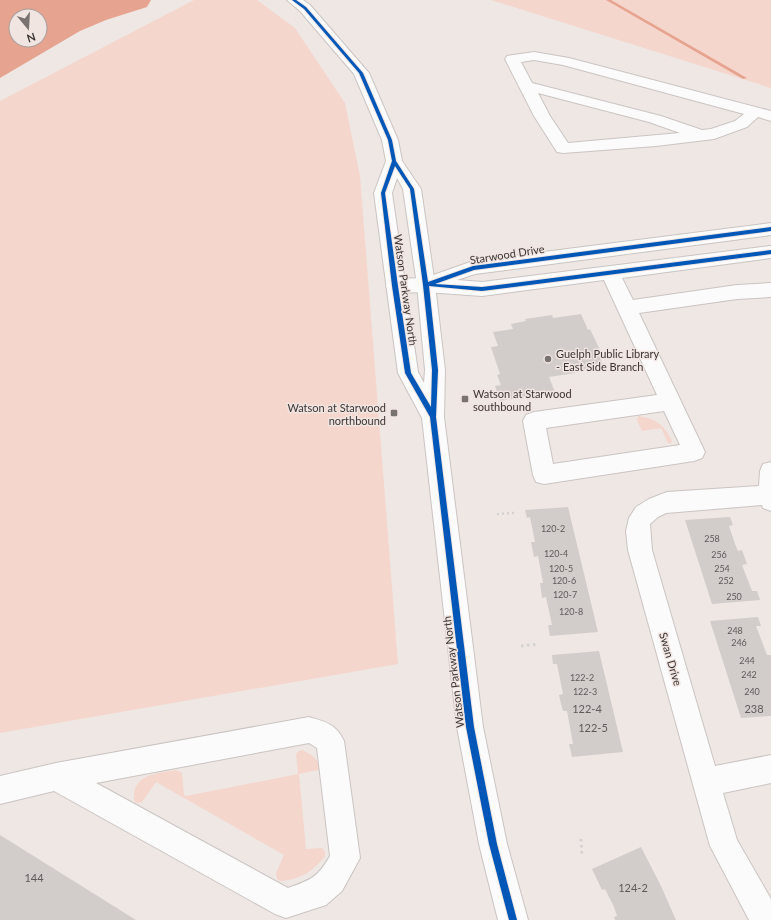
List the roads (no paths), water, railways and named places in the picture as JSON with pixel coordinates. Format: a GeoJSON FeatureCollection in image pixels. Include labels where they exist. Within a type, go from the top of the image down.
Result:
{"type":"FeatureCollection","features":[{"type":"Feature","properties":{"kind":"main road","name":"Watson Parkway North"},"geometry":{"type":"LineString","coordinates":[[294,0],[305,8],[361,73],[390,140],[394,161],[412,189],[426,285],[435,370],[433,417],[470,727],[493,844],[514,920]]}},
{"type":"Feature","properties":{"kind":"main road"},"geometry":{"type":"LineString","coordinates":[[754,112],[741,124],[714,134],[656,141],[563,148],[542,116],[512,59],[534,56],[564,61],[771,116]]}},
{"type":"Feature","properties":{"kind":"main road"},"geometry":{"type":"LineString","coordinates":[[527,86],[655,119],[700,135]]}},
{"type":"Feature","properties":{"kind":"main road","name":"Watson Parkway North"},"geometry":{"type":"LineString","coordinates":[[394,161],[383,193],[408,373],[433,417]]}},
{"type":"Feature","properties":{"kind":"main road","name":"Starwood Drive"},"geometry":{"type":"LineString","coordinates":[[426,285],[473,268],[771,229]]}},
{"type":"Feature","properties":{"kind":"main road","name":"Starwood Drive"},"geometry":{"type":"LineString","coordinates":[[395,286],[426,285],[482,289],[771,252]]}},
{"type":"Feature","properties":{"kind":"main road"},"geometry":{"type":"LineString","coordinates":[[610,273],[694,452],[544,474],[534,421],[670,402]]}},
{"type":"Feature","properties":{"kind":"main road"},"geometry":{"type":"LineString","coordinates":[[627,308],[737,292],[771,290]]}},
{"type":"Feature","properties":{"kind":"main road","name":"Swan Drive"},"geometry":{"type":"LineString","coordinates":[[766,920],[724,846],[636,532],[640,518],[652,508],[667,502],[770,489]]}},
{"type":"Feature","properties":{"kind":"main road"},"geometry":{"type":"LineString","coordinates":[[0,790],[56,777],[308,730],[322,734],[330,741],[345,858],[332,881],[315,894],[286,903],[56,777]]}},
{"type":"Feature","properties":{"kind":"main road"},"geometry":{"type":"LineString","coordinates":[[706,782],[771,769]]}},
{"type":"Feature","properties":{"kind":"waterway"},"geometry":{"type":"LineString","coordinates":[[608,0],[745,78]]}},
{"type":"Feature","properties":{"kind":"place","name":"Guelph Public Library - East Side Branch"},"geometry":{"type":"Point","coordinates":[548,359]}},
{"type":"Feature","properties":{"kind":"place","name":"Watson at Starwood southbound"},"geometry":{"type":"Point","coordinates":[465,399]}},
{"type":"Feature","properties":{"kind":"place","name":"Watson at Starwood northbound"},"geometry":{"type":"Point","coordinates":[394,413]}}]}
